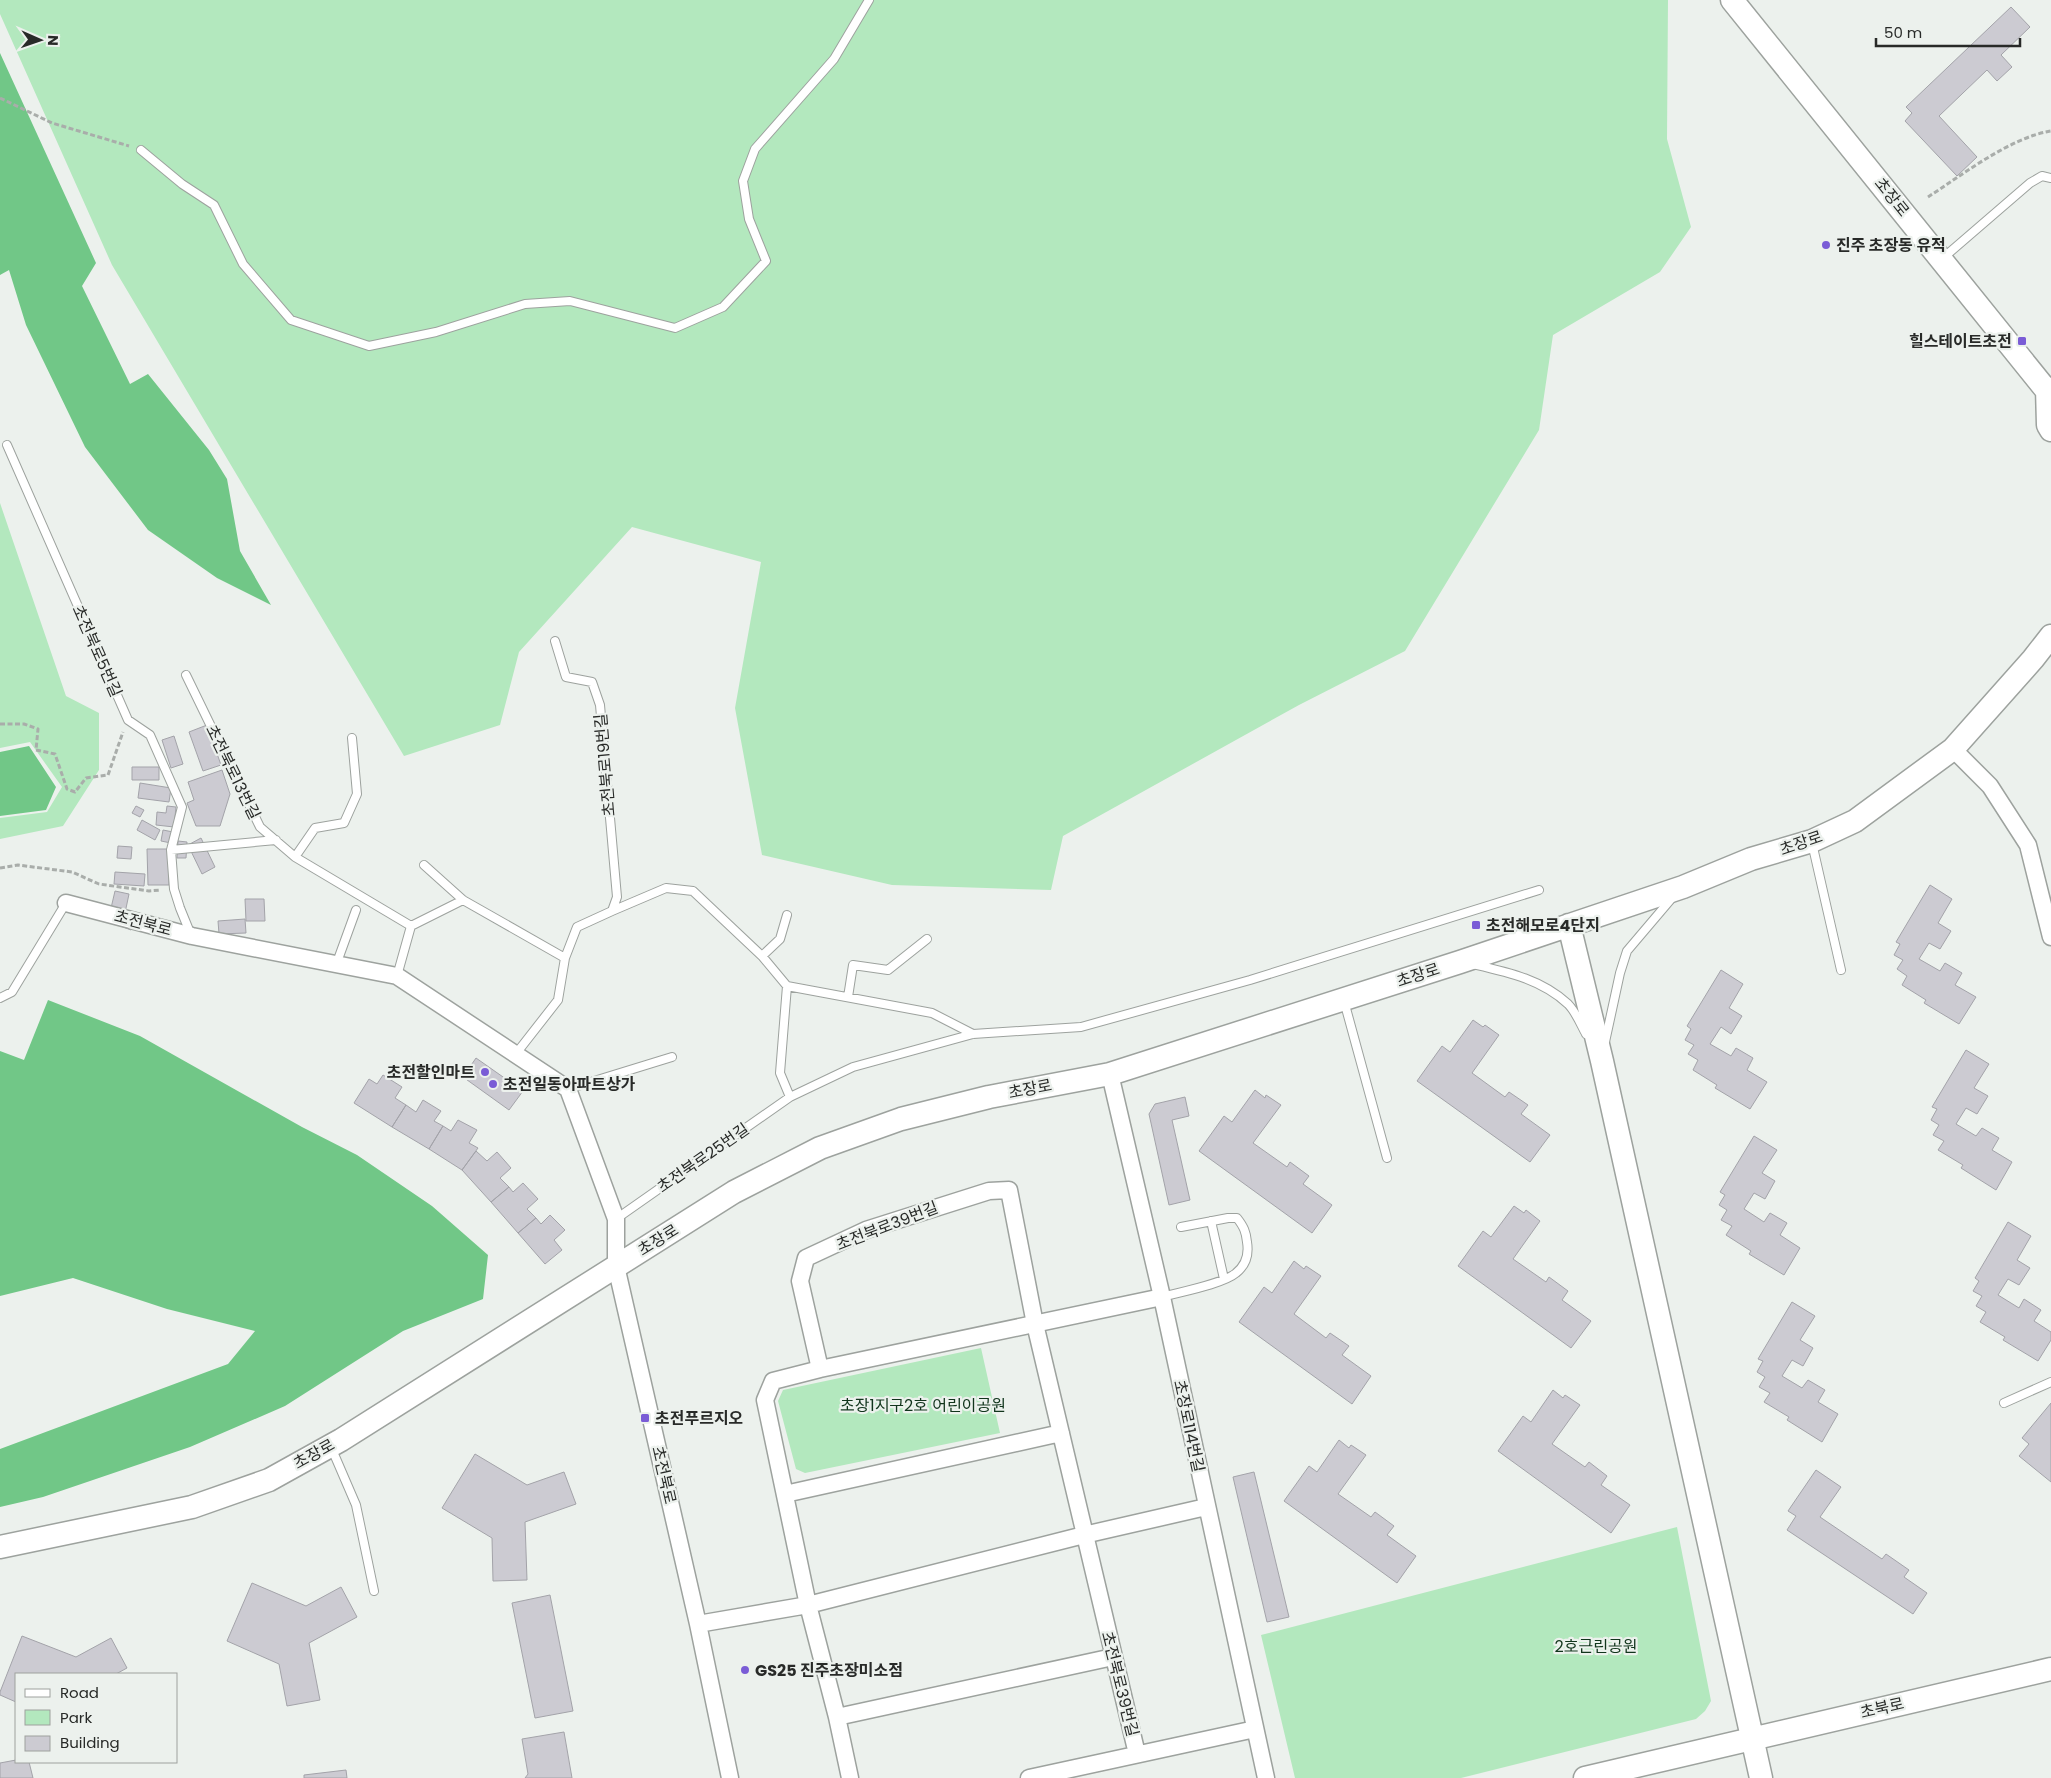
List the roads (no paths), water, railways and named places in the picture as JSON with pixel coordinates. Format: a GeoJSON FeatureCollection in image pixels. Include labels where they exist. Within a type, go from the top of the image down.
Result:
{"type":"FeatureCollection","features":[{"type":"Feature","properties":{"kind":"street","name":"초장로"},"geometry":{"type":"LineString","coordinates":[[1732,0],[2050,392]]}},
{"type":"Feature","properties":{"kind":"street"},"geometry":{"type":"LineString","coordinates":[[2050,392],[2048,425],[2051,430]]}},
{"type":"Feature","properties":{"kind":"street"},"geometry":{"type":"LineString","coordinates":[[2033,660],[2051,629]]}},
{"type":"Feature","properties":{"kind":"street","name":"초장로"},"geometry":{"type":"LineString","coordinates":[[0,1547],[192,1507],[269,1480],[331,1445],[734,1192],[820,1148],[900,1119],[989,1097],[1110,1074],[1569,926],[1683,887],[1752,859],[1812,841],[1855,821],[1953,749],[2033,660],[2051,636]]}},
{"type":"Feature","properties":{"kind":"street"},"geometry":{"type":"LineString","coordinates":[[2033,660],[2051,646]]}},
{"type":"Feature","properties":{"kind":"street"},"geometry":{"type":"LineString","coordinates":[[1953,749],[1990,786],[2028,845],[2051,937]]}},
{"type":"Feature","properties":{"kind":"street","name":"초전북로"},"geometry":{"type":"LineString","coordinates":[[66,903],[192,936],[397,976],[568,1089],[616,1219],[616,1266],[698,1624],[730,1778]]}},
{"type":"Feature","properties":{"kind":"street"},"geometry":{"type":"LineString","coordinates":[[1569,926],[1602,1061],[1754,1737],[1761,1778]]}},
{"type":"Feature","properties":{"kind":"street","name":"초장로114번길"},"geometry":{"type":"LineString","coordinates":[[1110,1074],[1162,1297],[1266,1778]]}},
{"type":"Feature","properties":{"kind":"street","name":"초전북로39번길"},"geometry":{"type":"LineString","coordinates":[[820,1369],[800,1281],[806,1258],[866,1230],[988,1191],[1009,1190],[1035,1324],[1137,1754],[1029,1778]]}},
{"type":"Feature","properties":{"kind":"street"},"geometry":{"type":"LineString","coordinates":[[850,1778],[837,1717],[808,1605],[765,1400],[773,1381],[820,1369],[1162,1297]]}},
{"type":"Feature","properties":{"kind":"street"},"geometry":{"type":"LineString","coordinates":[[785,1494],[1061,1433]]}},
{"type":"Feature","properties":{"kind":"street"},"geometry":{"type":"LineString","coordinates":[[698,1624],[808,1605],[1084,1535],[1206,1507]]}},
{"type":"Feature","properties":{"kind":"street"},"geometry":{"type":"LineString","coordinates":[[837,1717],[1113,1657]]}},
{"type":"Feature","properties":{"kind":"street","name":"초북로"},"geometry":{"type":"LineString","coordinates":[[1585,1778],[2051,1669]]}},
{"type":"Feature","properties":{"kind":"street"},"geometry":{"type":"LineString","coordinates":[[1137,1754],[1255,1729]]}},
{"type":"Feature","properties":{"kind":"lane"},"geometry":{"type":"LineString","coordinates":[[142,150],[182,184],[214,205],[243,264],[291,320],[369,346],[436,332],[525,304],[570,301],[674,328],[723,307],[766,261],[749,219],[743,181],[755,149],[834,59],[869,0]]}},
{"type":"Feature","properties":{"kind":"lane"},"geometry":{"type":"LineString","coordinates":[[1942,259],[2030,183],[2042,176],[2051,178]]}},
{"type":"Feature","properties":{"kind":"lane","name":"초전북로5번길"},"geometry":{"type":"LineString","coordinates":[[7,445],[128,720],[150,735],[182,807],[171,850]]}},
{"type":"Feature","properties":{"kind":"lane","name":"초전북로19번길"},"geometry":{"type":"LineString","coordinates":[[555,642],[566,677],[592,682],[600,705],[617,897],[612,912]]}},
{"type":"Feature","properties":{"kind":"lane","name":"초전북로13번길"},"geometry":{"type":"LineString","coordinates":[[186,675],[260,827],[295,857],[411,926]]}},
{"type":"Feature","properties":{"kind":"lane"},"geometry":{"type":"LineString","coordinates":[[295,857],[315,828],[344,823],[357,794],[352,738]]}},
{"type":"Feature","properties":{"kind":"lane"},"geometry":{"type":"LineString","coordinates":[[192,936],[174,889],[171,850],[276,840]]}},
{"type":"Feature","properties":{"kind":"lane"},"geometry":{"type":"LineString","coordinates":[[1812,841],[1841,970]]}},
{"type":"Feature","properties":{"kind":"lane"},"geometry":{"type":"LineString","coordinates":[[424,865],[463,900],[564,958]]}},
{"type":"Feature","properties":{"kind":"lane"},"geometry":{"type":"LineString","coordinates":[[1602,1061],[1620,973],[1627,951],[1683,887]]}},
{"type":"Feature","properties":{"kind":"lane"},"geometry":{"type":"LineString","coordinates":[[516,1055],[558,1000],[564,958],[576,927],[666,888],[693,892],[762,956],[787,986],[780,1073],[790,1097]]}},
{"type":"Feature","properties":{"kind":"lane","name":"초전북로25번길"},"geometry":{"type":"LineString","coordinates":[[616,1219],[790,1097],[853,1067],[973,1034],[1081,1027],[1250,980],[1539,890]]}},
{"type":"Feature","properties":{"kind":"lane"},"geometry":{"type":"LineString","coordinates":[[397,976],[411,926],[463,900]]}},
{"type":"Feature","properties":{"kind":"lane","name":"초전북로"},"geometry":{"type":"LineString","coordinates":[[0,998],[12,992],[66,903]]}},
{"type":"Feature","properties":{"kind":"lane"},"geometry":{"type":"LineString","coordinates":[[336,965],[356,910]]}},
{"type":"Feature","properties":{"kind":"lane"},"geometry":{"type":"LineString","coordinates":[[762,956],[780,939],[787,915]]}},
{"type":"Feature","properties":{"kind":"lane"},"geometry":{"type":"LineString","coordinates":[[848,997],[853,964],[888,970],[927,939]]}},
{"type":"Feature","properties":{"kind":"lane"},"geometry":{"type":"LineString","coordinates":[[1460,962],[1521,976],[1547,988],[1570,1005],[1602,1061]]}},
{"type":"Feature","properties":{"kind":"lane","name":"초전북로25번길"},"geometry":{"type":"LineString","coordinates":[[787,986],[932,1014],[973,1034]]}},
{"type":"Feature","properties":{"kind":"lane"},"geometry":{"type":"LineString","coordinates":[[1344,999],[1387,1158]]}},
{"type":"Feature","properties":{"kind":"lane"},"geometry":{"type":"LineString","coordinates":[[568,1089],[672,1057]]}},
{"type":"Feature","properties":{"kind":"lane"},"geometry":{"type":"LineString","coordinates":[[1162,1297],[1236,1274],[1245,1263],[1249,1251],[1245,1228],[1237,1218],[1182,1227]]}},
{"type":"Feature","properties":{"kind":"lane"},"geometry":{"type":"LineString","coordinates":[[1211,1221],[1224,1279]]}},
{"type":"Feature","properties":{"kind":"lane"},"geometry":{"type":"LineString","coordinates":[[2004,1403],[2051,1382]]}},
{"type":"Feature","properties":{"kind":"lane"},"geometry":{"type":"LineString","coordinates":[[331,1445],[356,1505],[374,1591]]}},
{"type":"Feature","properties":{"kind":"place","name":"진주 초장동 유적"},"geometry":{"type":"Point","coordinates":[1826,245]}},
{"type":"Feature","properties":{"kind":"place","name":"힐스테이트초전"},"geometry":{"type":"Point","coordinates":[2022,341]}},
{"type":"Feature","properties":{"kind":"place","name":"초전해모로4단지"},"geometry":{"type":"Point","coordinates":[1476,925]}},
{"type":"Feature","properties":{"kind":"place","name":"초전할인마트"},"geometry":{"type":"Point","coordinates":[485,1072]}},
{"type":"Feature","properties":{"kind":"place","name":"초전일동아파트상가"},"geometry":{"type":"Point","coordinates":[493,1084]}},
{"type":"Feature","properties":{"kind":"place","name":"초전푸르지오"},"geometry":{"type":"Point","coordinates":[645,1418]}},
{"type":"Feature","properties":{"kind":"place","name":"GS25 진주초장미소점"},"geometry":{"type":"Point","coordinates":[745,1670]}},
{"type":"Feature","properties":{"kind":"park label","name":"초장1지구2호 어린이공원"},"geometry":{"type":"Point","coordinates":[923,1405]}},
{"type":"Feature","properties":{"kind":"park label","name":"2호근린공원"},"geometry":{"type":"Point","coordinates":[1596,1646]}}]}
